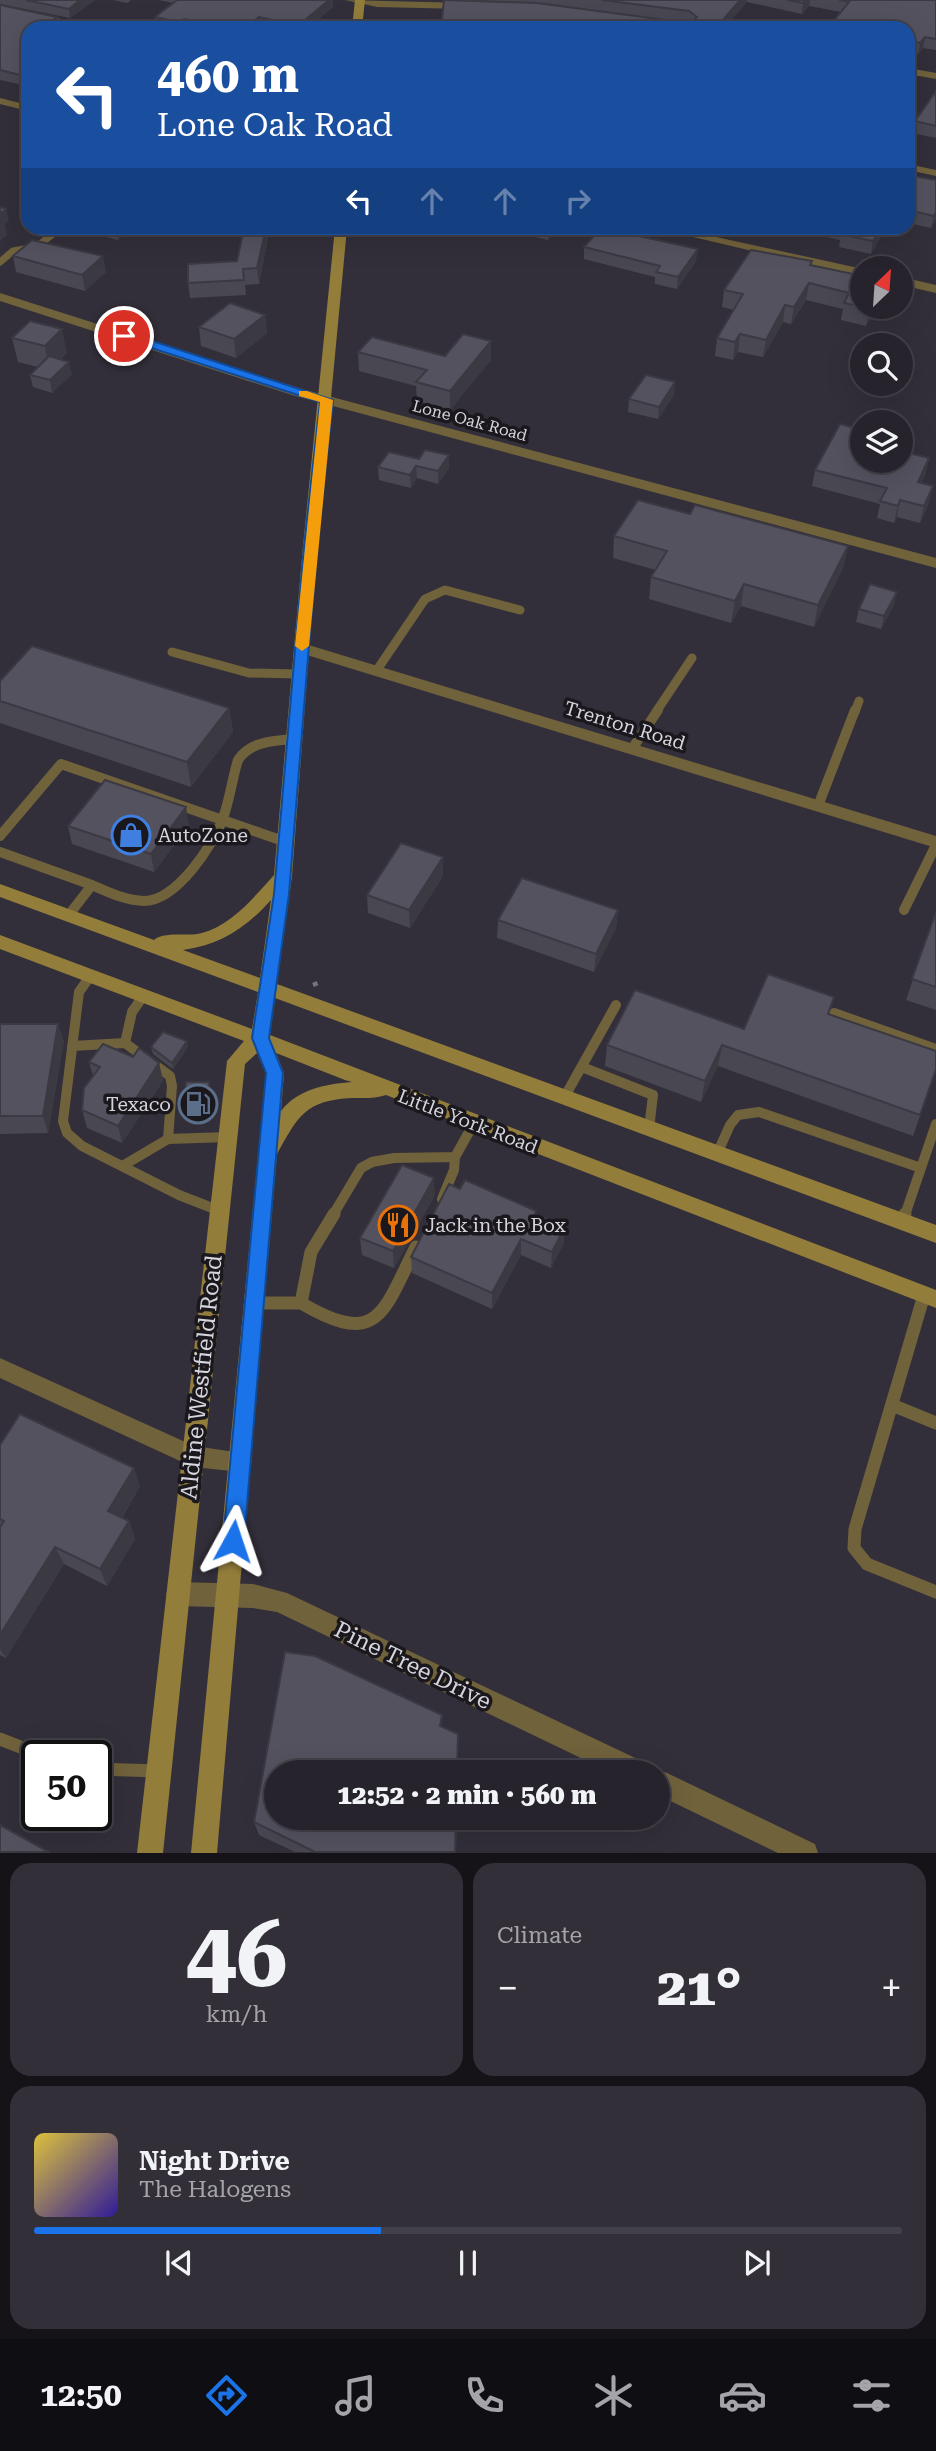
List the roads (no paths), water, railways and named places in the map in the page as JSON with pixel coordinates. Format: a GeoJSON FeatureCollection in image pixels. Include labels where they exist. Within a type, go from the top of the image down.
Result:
{"type":"FeatureCollection","features":[{"type":"Feature","properties":{"kind":"main road"},"geometry":{"type":"LineString","coordinates":[[357,0],[357,21]]}},
{"type":"Feature","properties":{"kind":"main road"},"geometry":{"type":"LineString","coordinates":[[204,1853],[275,1073],[260,1038],[283,876],[340,235]]}},
{"type":"Feature","properties":{"kind":"main road"},"geometry":{"type":"LineString","coordinates":[[128,938],[182,945],[214,938],[249,915],[283,876]]}},
{"type":"Feature","properties":{"kind":"main road"},"geometry":{"type":"LineString","coordinates":[[0,890],[936,1234]]}},
{"type":"Feature","properties":{"kind":"main road","name":"Little York Road"},"geometry":{"type":"LineString","coordinates":[[0,942],[260,1038],[387,1090],[930,1297]]}},
{"type":"Feature","properties":{"kind":"main road","name":"Aldine Westfield Road"},"geometry":{"type":"LineString","coordinates":[[150,1853],[236,1061],[260,1038]]}},
{"type":"Feature","properties":{"kind":"main road"},"geometry":{"type":"LineString","coordinates":[[267,1155],[292,1110],[313,1097],[346,1090],[387,1090]]}},
{"type":"Feature","properties":{"kind":"street"},"geometry":{"type":"LineString","coordinates":[[357,0],[470,6]]}},
{"type":"Feature","properties":{"kind":"street"},"geometry":{"type":"LineString","coordinates":[[0,9],[56,21]]}},
{"type":"Feature","properties":{"kind":"street"},"geometry":{"type":"LineString","coordinates":[[915,72],[936,76]]}},
{"type":"Feature","properties":{"kind":"street"},"geometry":{"type":"LineString","coordinates":[[0,102],[21,106]]}},
{"type":"Feature","properties":{"kind":"street"},"geometry":{"type":"LineString","coordinates":[[915,168],[936,173]]}},
{"type":"Feature","properties":{"kind":"street"},"geometry":{"type":"LineString","coordinates":[[692,235],[850,270]]}},
{"type":"Feature","properties":{"kind":"street"},"geometry":{"type":"LineString","coordinates":[[914,284],[936,289]]}},
{"type":"Feature","properties":{"kind":"street","name":"Lone Oak Road"},"geometry":{"type":"LineString","coordinates":[[0,297],[327,400],[936,563]]}},
{"type":"Feature","properties":{"kind":"street","name":"Trenton Road"},"geometry":{"type":"LineString","coordinates":[[302,648],[936,844]]}},
{"type":"Feature","properties":{"kind":"street"},"geometry":{"type":"LineString","coordinates":[[0,1368],[193,1456],[241,1461]]}},
{"type":"Feature","properties":{"kind":"street","name":"Pine Tree Drive"},"geometry":{"type":"LineString","coordinates":[[178,1594],[253,1596],[279,1601],[612,1760]]}},
{"type":"Feature","properties":{"kind":"street"},"geometry":{"type":"LineString","coordinates":[[670,1788],[806,1853]]}},
{"type":"Feature","properties":{"kind":"lane"},"geometry":{"type":"LineString","coordinates":[[0,262],[13,251],[36,247],[52,235]]}},
{"type":"Feature","properties":{"kind":"lane"},"geometry":{"type":"LineString","coordinates":[[377,670],[425,599],[436,592],[445,590],[520,610]]}},
{"type":"Feature","properties":{"kind":"lane"},"geometry":{"type":"LineString","coordinates":[[172,652],[249,673],[299,674]]}},
{"type":"Feature","properties":{"kind":"lane"},"geometry":{"type":"LineString","coordinates":[[632,749],[692,658]]}},
{"type":"Feature","properties":{"kind":"lane"},"geometry":{"type":"LineString","coordinates":[[818,806],[859,701]]}},
{"type":"Feature","properties":{"kind":"lane"},"geometry":{"type":"LineString","coordinates":[[0,852],[139,902],[159,900],[177,887],[222,820],[234,763],[240,753],[259,742],[294,739]]}},
{"type":"Feature","properties":{"kind":"lane"},"geometry":{"type":"LineString","coordinates":[[0,836],[61,764],[286,842]]}},
{"type":"Feature","properties":{"kind":"lane"},"geometry":{"type":"LineString","coordinates":[[904,910],[936,844]]}},
{"type":"Feature","properties":{"kind":"lane"},"geometry":{"type":"LineString","coordinates":[[68,916],[92,884]]}},
{"type":"Feature","properties":{"kind":"lane"},"geometry":{"type":"LineString","coordinates":[[91,975],[79,992],[64,1121],[67,1133],[82,1146],[124,1165],[178,1195],[220,1211]]}},
{"type":"Feature","properties":{"kind":"lane"},"geometry":{"type":"LineString","coordinates":[[125,1043],[132,1012],[144,995]]}},
{"type":"Feature","properties":{"kind":"lane"},"geometry":{"type":"LineString","coordinates":[[564,1098],[616,1005]]}},
{"type":"Feature","properties":{"kind":"lane"},"geometry":{"type":"LineString","coordinates":[[834,1013],[936,1049]]}},
{"type":"Feature","properties":{"kind":"lane"},"geometry":{"type":"LineString","coordinates":[[72,1046],[125,1043],[170,1076],[172,1086],[168,1139]]}},
{"type":"Feature","properties":{"kind":"lane"},"geometry":{"type":"LineString","coordinates":[[582,1067],[653,1095],[649,1129]]}},
{"type":"Feature","properties":{"kind":"lane"},"geometry":{"type":"LineString","coordinates":[[717,1154],[730,1125],[738,1115],[759,1112],[921,1168]]}},
{"type":"Feature","properties":{"kind":"lane"},"geometry":{"type":"LineString","coordinates":[[433,1214],[454,1170],[455,1157],[474,1123]]}},
{"type":"Feature","properties":{"kind":"lane"},"geometry":{"type":"LineString","coordinates":[[903,1221],[935,1132]]}},
{"type":"Feature","properties":{"kind":"lane"},"geometry":{"type":"LineString","coordinates":[[124,1165],[168,1139],[228,1137]]}},
{"type":"Feature","properties":{"kind":"lane"},"geometry":{"type":"LineString","coordinates":[[301,1303],[311,1252],[360,1168],[389,1156],[435,1161],[455,1157]]}},
{"type":"Feature","properties":{"kind":"lane"},"geometry":{"type":"LineString","coordinates":[[254,1303],[301,1303],[321,1317],[345,1327],[363,1325],[376,1318],[384,1307],[421,1237]]}},
{"type":"Feature","properties":{"kind":"lane"},"geometry":{"type":"LineString","coordinates":[[930,1297],[892,1405],[855,1529],[854,1548],[867,1564],[936,1591]]}},
{"type":"Feature","properties":{"kind":"lane"},"geometry":{"type":"LineString","coordinates":[[892,1405],[936,1423]]}},
{"type":"Feature","properties":{"kind":"lane"},"geometry":{"type":"LineString","coordinates":[[0,1740],[21,1748]]}},
{"type":"Feature","properties":{"kind":"lane"},"geometry":{"type":"LineString","coordinates":[[112,1769],[158,1770]]}},
{"type":"Feature","properties":{"kind":"place","name":"AutoZone"},"geometry":{"type":"Point","coordinates":[131,835]}},
{"type":"Feature","properties":{"kind":"place","name":"Texaco"},"geometry":{"type":"Point","coordinates":[198,1104]}},
{"type":"Feature","properties":{"kind":"place","name":"Jack in the Box"},"geometry":{"type":"Point","coordinates":[398,1225]}}]}
